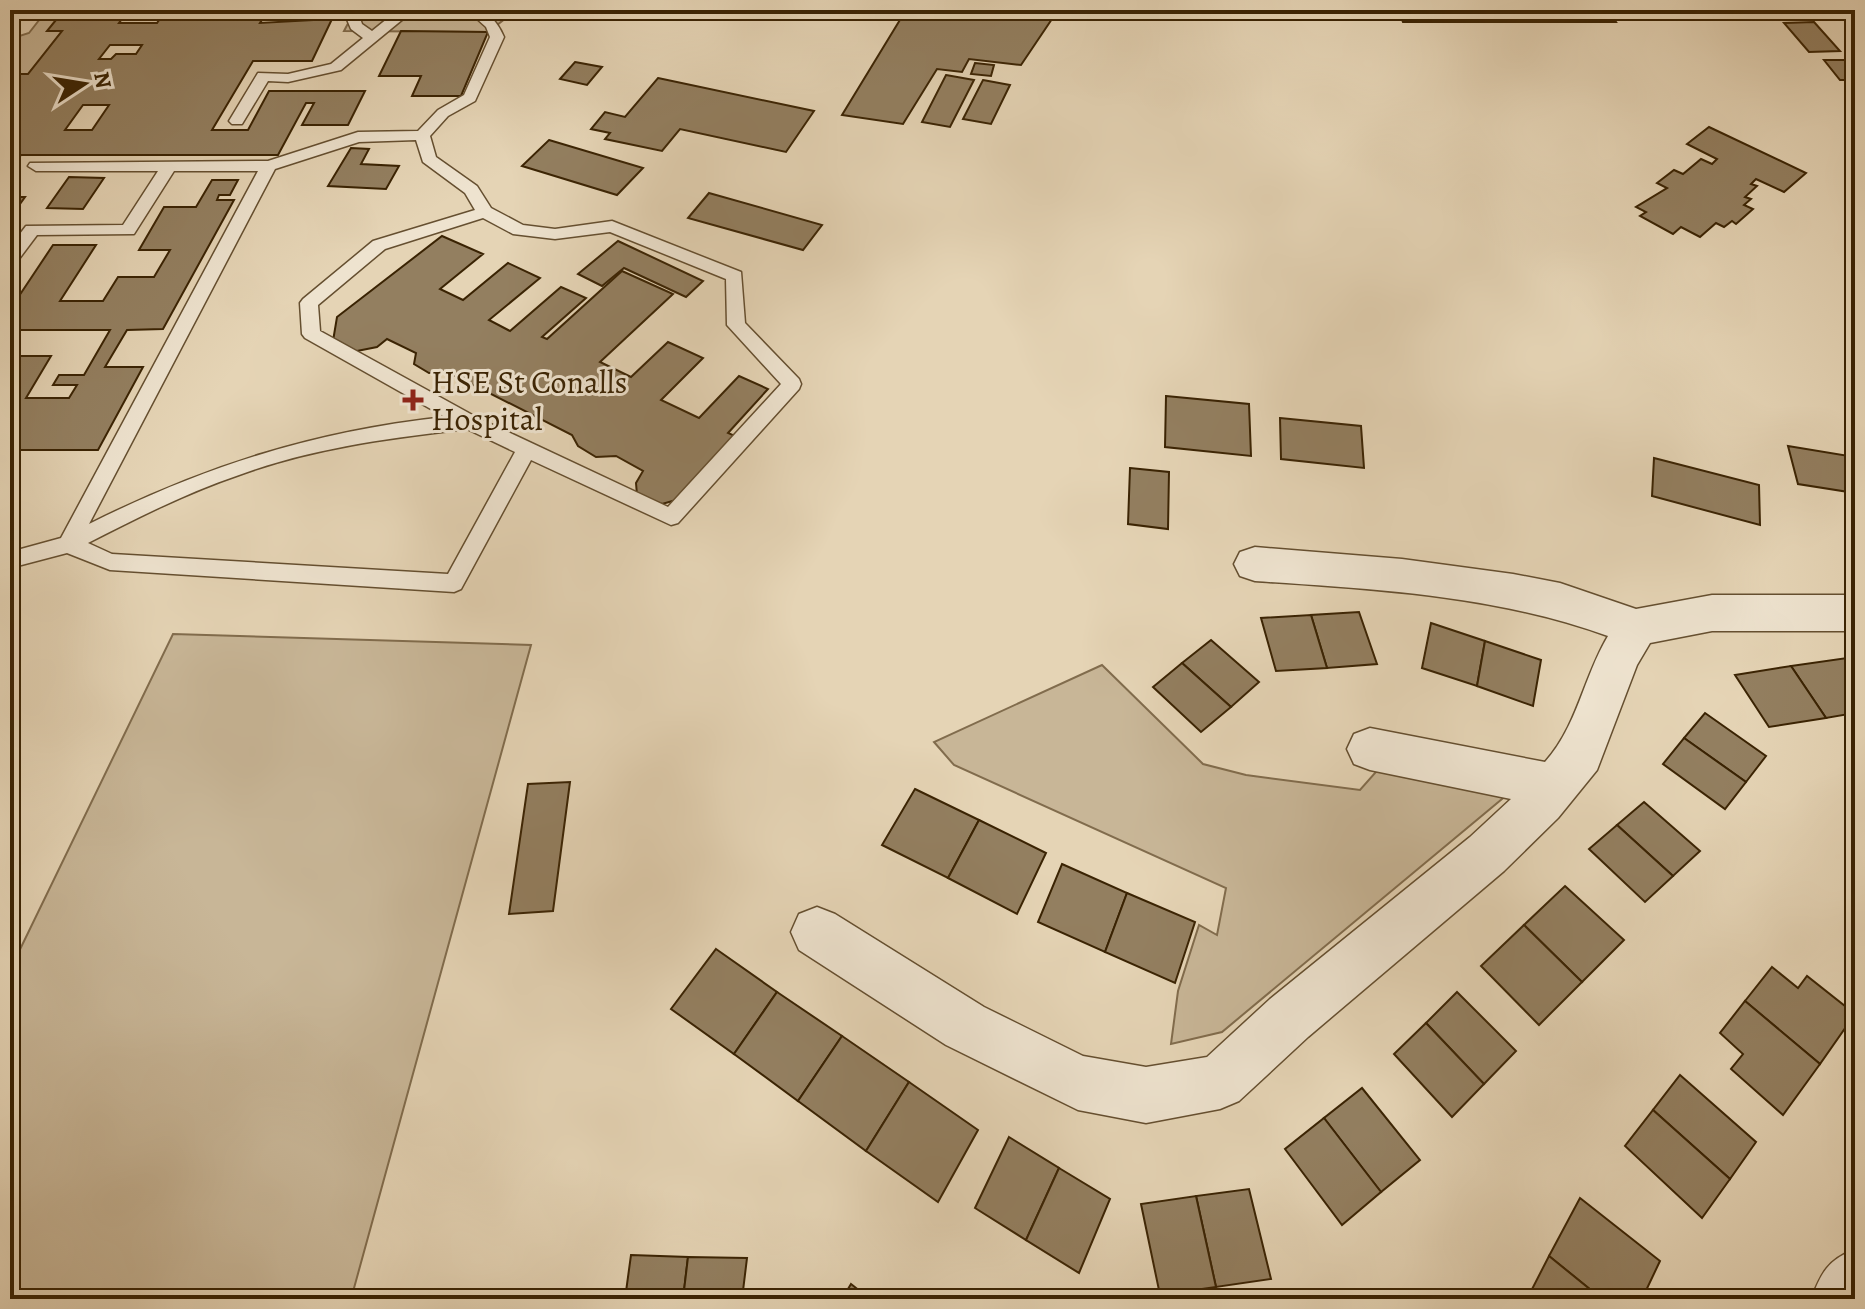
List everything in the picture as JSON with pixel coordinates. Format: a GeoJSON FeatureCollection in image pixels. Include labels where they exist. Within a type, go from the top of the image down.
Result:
{"type":"FeatureCollection","features":[{"type":"Feature","properties":{"kind":"street"},"geometry":{"type":"LineString","coordinates":[[1255,564],[1336,569],[1472,585],[1552,599],[1636,627],[1712,613],[1855,613]]}},
{"type":"Feature","properties":{"kind":"street"},"geometry":{"type":"LineString","coordinates":[[817,932],[965,1026],[1078,1083],[1146,1095],[1220,1082],[1289,1018],[1487,854],[1555,786],[1581,755],[1617,660],[1636,627]]}},
{"type":"Feature","properties":{"kind":"street"},"geometry":{"type":"LineString","coordinates":[[1370,749],[1555,786]]}},
{"type":"Feature","properties":{"kind":"street"},"geometry":{"type":"LineString","coordinates":[[1841,1299],[1855,1279]]}},
{"type":"Feature","properties":{"kind":"lane"},"geometry":{"type":"LineString","coordinates":[[350,10],[356,26],[371,37]]}},
{"type":"Feature","properties":{"kind":"lane"},"geometry":{"type":"LineString","coordinates":[[237,121],[263,76],[288,78],[336,67],[349,60],[371,37],[407,10]]}},
{"type":"Feature","properties":{"kind":"lane"},"geometry":{"type":"LineString","coordinates":[[36,166],[269,166],[358,137],[422,135],[443,113],[470,98],[497,37],[492,25],[474,10]]}},
{"type":"Feature","properties":{"kind":"lane"},"geometry":{"type":"LineString","coordinates":[[422,135],[429,159],[471,190],[485,212],[519,230],[555,234],[612,226],[735,276],[736,325],[792,384],[671,517],[469,422],[311,334],[309,303],[379,245],[485,212]]}},
{"type":"Feature","properties":{"kind":"lane"},"geometry":{"type":"LineString","coordinates":[[10,259],[32,230],[128,230],[169,166]]}},
{"type":"Feature","properties":{"kind":"lane"},"geometry":{"type":"LineString","coordinates":[[68,544],[269,166]]}},
{"type":"Feature","properties":{"kind":"lane"},"geometry":{"type":"LineString","coordinates":[[10,560],[68,544],[203,480],[295,450],[400,429],[469,422]]}},
{"type":"Feature","properties":{"kind":"lane"},"geometry":{"type":"LineString","coordinates":[[68,544],[110,562],[454,583],[527,449]]}},
{"type":"Feature","properties":{"kind":"shaded area"},"geometry":{"type":"Polygon","coordinates":[[[47,10],[64,10],[48,31],[62,31],[28,74],[10,74],[10,39],[29,33],[47,10]]]}},
{"type":"Feature","properties":{"kind":"shaded area"},"geometry":{"type":"Polygon","coordinates":[[[355,10],[494,10],[506,18],[488,32],[344,31],[355,10]]]}},
{"type":"Feature","properties":{"kind":"shaded area"},"geometry":{"type":"Polygon","coordinates":[[[173,634],[531,645],[351,1299],[10,1299],[10,970],[173,634]]]}},
{"type":"Feature","properties":{"kind":"shaded area"},"geometry":{"type":"Polygon","coordinates":[[[1102,665],[1203,764],[1246,775],[1360,790],[1382,765],[1508,794],[1222,1032],[1171,1044],[1178,991],[1199,925],[1217,935],[1226,888],[954,765],[934,742],[1102,665]]]}},
{"type":"Feature","properties":{"kind":"building"},"geometry":{"type":"Polygon","coordinates":[[[64,10],[154,10],[127,12],[119,23],[157,23],[166,10],[268,10],[260,23],[332,19],[312,61],[253,61],[212,130],[248,130],[269,91],[365,91],[348,125],[302,125],[314,103],[306,103],[278,155],[21,155],[10,170],[10,74],[28,74],[62,31],[47,31],[64,10]],[[110,45],[99,59],[111,59],[116,54],[136,54],[142,45],[110,45]],[[83,105],[65,130],[92,130],[109,105],[83,105]]]}},
{"type":"Feature","properties":{"kind":"building"},"geometry":{"type":"Polygon","coordinates":[[[906,10],[1058,10],[1021,65],[969,59],[962,72],[937,69],[903,124],[842,115],[906,10]]]}},
{"type":"Feature","properties":{"kind":"building"},"geometry":{"type":"Polygon","coordinates":[[[1398,10],[1608,10],[1616,22],[1403,22],[1398,10]]]}},
{"type":"Feature","properties":{"kind":"building"},"geometry":{"type":"Polygon","coordinates":[[[1814,22],[1840,51],[1809,52],[1784,23],[1814,22]]]}},
{"type":"Feature","properties":{"kind":"building"},"geometry":{"type":"Polygon","coordinates":[[[401,31],[488,32],[461,96],[412,96],[421,76],[379,76],[401,31]]]}},
{"type":"Feature","properties":{"kind":"building"},"geometry":{"type":"Polygon","coordinates":[[[1824,60],[1855,60],[1855,80],[1840,80],[1824,60]]]}},
{"type":"Feature","properties":{"kind":"building"},"geometry":{"type":"Polygon","coordinates":[[[575,62],[602,67],[587,85],[560,79],[575,62]]]}},
{"type":"Feature","properties":{"kind":"building"},"geometry":{"type":"Polygon","coordinates":[[[975,63],[994,65],[991,76],[971,74],[975,63]]]}},
{"type":"Feature","properties":{"kind":"building"},"geometry":{"type":"Polygon","coordinates":[[[946,75],[974,80],[950,127],[922,122],[946,75]]]}},
{"type":"Feature","properties":{"kind":"building"},"geometry":{"type":"Polygon","coordinates":[[[658,78],[814,111],[786,152],[680,129],[662,151],[605,139],[610,133],[591,129],[605,112],[625,117],[658,78]]]}},
{"type":"Feature","properties":{"kind":"building"},"geometry":{"type":"Polygon","coordinates":[[[983,80],[1010,85],[991,124],[963,119],[983,80]]]}},
{"type":"Feature","properties":{"kind":"building"},"geometry":{"type":"Polygon","coordinates":[[[1709,127],[1806,173],[1784,192],[1756,179],[1751,184],[1757,186],[1745,197],[1751,199],[1744,205],[1753,209],[1736,224],[1732,221],[1724,227],[1716,223],[1700,237],[1681,227],[1673,234],[1640,216],[1646,212],[1636,207],[1667,188],[1657,183],[1674,170],[1683,174],[1701,159],[1712,164],[1717,159],[1687,144],[1709,127]]]}},
{"type":"Feature","properties":{"kind":"building"},"geometry":{"type":"Polygon","coordinates":[[[549,140],[643,168],[617,195],[522,166],[549,140]]]}},
{"type":"Feature","properties":{"kind":"building"},"geometry":{"type":"Polygon","coordinates":[[[351,148],[369,149],[361,164],[399,166],[386,189],[328,186],[351,148]]]}},
{"type":"Feature","properties":{"kind":"building"},"geometry":{"type":"Polygon","coordinates":[[[69,177],[104,178],[83,209],[47,208],[69,177]]]}},
{"type":"Feature","properties":{"kind":"building"},"geometry":{"type":"Polygon","coordinates":[[[212,180],[238,180],[230,195],[219,195],[217,200],[234,200],[163,329],[127,330],[105,367],[143,367],[98,450],[10,450],[10,356],[51,356],[26,398],[69,398],[77,385],[53,385],[59,375],[84,375],[110,330],[10,330],[10,302],[15,302],[53,245],[96,245],[60,301],[103,301],[118,277],[154,277],[170,250],[139,250],[164,207],[196,207],[212,180]]]}},
{"type":"Feature","properties":{"kind":"building"},"geometry":{"type":"Polygon","coordinates":[[[709,193],[822,225],[803,250],[688,218],[709,193]]]}},
{"type":"Feature","properties":{"kind":"building"},"geometry":{"type":"Polygon","coordinates":[[[10,197],[25,197],[10,218],[10,197]]]}},
{"type":"Feature","properties":{"kind":"building"},"geometry":{"type":"Polygon","coordinates":[[[442,236],[483,254],[440,289],[463,300],[508,263],[540,278],[489,320],[510,331],[561,287],[586,298],[542,337],[547,339],[622,271],[673,294],[600,362],[631,377],[668,342],[703,358],[661,400],[699,418],[739,376],[768,389],[728,433],[735,436],[676,500],[662,504],[637,495],[636,483],[643,471],[616,456],[596,457],[578,446],[572,435],[446,371],[429,373],[414,364],[416,353],[387,339],[377,347],[352,352],[333,341],[337,317],[442,236]]]}},
{"type":"Feature","properties":{"kind":"building"},"geometry":{"type":"Polygon","coordinates":[[[618,241],[703,281],[686,297],[624,268],[602,286],[578,274],[618,241]]]}},
{"type":"Feature","properties":{"kind":"building"},"geometry":{"type":"Polygon","coordinates":[[[1166,396],[1249,404],[1251,456],[1165,447],[1166,396]]]}},
{"type":"Feature","properties":{"kind":"building"},"geometry":{"type":"Polygon","coordinates":[[[1280,418],[1361,426],[1364,468],[1281,459],[1280,418]]]}},
{"type":"Feature","properties":{"kind":"building"},"geometry":{"type":"Polygon","coordinates":[[[1788,446],[1855,457],[1855,493],[1798,484],[1788,446]]]}},
{"type":"Feature","properties":{"kind":"building"},"geometry":{"type":"Polygon","coordinates":[[[1654,458],[1759,485],[1760,525],[1652,496],[1654,458]]]}},
{"type":"Feature","properties":{"kind":"building"},"geometry":{"type":"Polygon","coordinates":[[[1130,468],[1169,472],[1168,529],[1128,524],[1130,468]]]}},
{"type":"Feature","properties":{"kind":"building"},"geometry":{"type":"Polygon","coordinates":[[[1359,612],[1377,664],[1327,668],[1311,615],[1359,612]]]}},
{"type":"Feature","properties":{"kind":"building"},"geometry":{"type":"Polygon","coordinates":[[[1311,615],[1327,668],[1276,671],[1261,618],[1311,615]]]}},
{"type":"Feature","properties":{"kind":"building"},"geometry":{"type":"Polygon","coordinates":[[[1431,623],[1485,641],[1477,686],[1422,668],[1431,623]]]}},
{"type":"Feature","properties":{"kind":"building"},"geometry":{"type":"Polygon","coordinates":[[[1211,640],[1259,682],[1231,707],[1182,663],[1211,640]]]}},
{"type":"Feature","properties":{"kind":"building"},"geometry":{"type":"Polygon","coordinates":[[[1485,641],[1541,660],[1533,706],[1477,686],[1485,641]]]}},
{"type":"Feature","properties":{"kind":"building"},"geometry":{"type":"Polygon","coordinates":[[[1847,658],[1855,670],[1855,713],[1826,718],[1791,666],[1847,658]]]}},
{"type":"Feature","properties":{"kind":"building"},"geometry":{"type":"Polygon","coordinates":[[[1182,663],[1231,707],[1201,732],[1153,687],[1182,663]]]}},
{"type":"Feature","properties":{"kind":"building"},"geometry":{"type":"Polygon","coordinates":[[[1791,666],[1826,718],[1769,727],[1735,675],[1791,666]]]}},
{"type":"Feature","properties":{"kind":"building"},"geometry":{"type":"Polygon","coordinates":[[[1705,713],[1766,756],[1746,782],[1684,738],[1705,713]]]}},
{"type":"Feature","properties":{"kind":"building"},"geometry":{"type":"Polygon","coordinates":[[[1684,738],[1746,782],[1725,809],[1663,764],[1684,738]]]}},
{"type":"Feature","properties":{"kind":"building"},"geometry":{"type":"Polygon","coordinates":[[[570,782],[553,911],[509,914],[528,784],[570,782]]]}},
{"type":"Feature","properties":{"kind":"building"},"geometry":{"type":"Polygon","coordinates":[[[915,789],[979,820],[948,878],[882,845],[915,789]]]}},
{"type":"Feature","properties":{"kind":"building"},"geometry":{"type":"Polygon","coordinates":[[[1644,802],[1700,851],[1673,876],[1617,825],[1644,802]]]}},
{"type":"Feature","properties":{"kind":"building"},"geometry":{"type":"Polygon","coordinates":[[[979,820],[1046,853],[1017,914],[948,878],[979,820]]]}},
{"type":"Feature","properties":{"kind":"building"},"geometry":{"type":"Polygon","coordinates":[[[1617,825],[1673,876],[1645,902],[1589,849],[1617,825]]]}},
{"type":"Feature","properties":{"kind":"building"},"geometry":{"type":"Polygon","coordinates":[[[1062,864],[1127,893],[1105,952],[1038,922],[1062,864]]]}},
{"type":"Feature","properties":{"kind":"building"},"geometry":{"type":"Polygon","coordinates":[[[1565,886],[1624,940],[1582,982],[1524,925],[1565,886]]]}},
{"type":"Feature","properties":{"kind":"building"},"geometry":{"type":"Polygon","coordinates":[[[1127,893],[1195,922],[1175,983],[1105,952],[1127,893]]]}},
{"type":"Feature","properties":{"kind":"building"},"geometry":{"type":"Polygon","coordinates":[[[1524,925],[1582,982],[1539,1025],[1481,966],[1524,925]]]}},
{"type":"Feature","properties":{"kind":"building"},"geometry":{"type":"Polygon","coordinates":[[[716,949],[777,992],[734,1054],[671,1009],[716,949]]]}},
{"type":"Feature","properties":{"kind":"building"},"geometry":{"type":"Polygon","coordinates":[[[1772,967],[1798,988],[1807,976],[1855,1014],[1820,1064],[1745,1001],[1772,967]]]}},
{"type":"Feature","properties":{"kind":"building"},"geometry":{"type":"Polygon","coordinates":[[[777,992],[842,1036],[798,1101],[734,1054],[777,992]]]}},
{"type":"Feature","properties":{"kind":"building"},"geometry":{"type":"Polygon","coordinates":[[[1457,992],[1516,1051],[1484,1084],[1426,1023],[1457,992]]]}},
{"type":"Feature","properties":{"kind":"building"},"geometry":{"type":"Polygon","coordinates":[[[1745,1001],[1820,1064],[1783,1115],[1731,1069],[1743,1054],[1720,1033],[1745,1001]]]}},
{"type":"Feature","properties":{"kind":"building"},"geometry":{"type":"Polygon","coordinates":[[[1426,1023],[1484,1084],[1452,1117],[1394,1054],[1426,1023]]]}},
{"type":"Feature","properties":{"kind":"building"},"geometry":{"type":"Polygon","coordinates":[[[842,1036],[909,1082],[866,1151],[798,1101],[842,1036]]]}},
{"type":"Feature","properties":{"kind":"building"},"geometry":{"type":"Polygon","coordinates":[[[1680,1075],[1756,1142],[1730,1179],[1653,1110],[1680,1075]]]}},
{"type":"Feature","properties":{"kind":"building"},"geometry":{"type":"Polygon","coordinates":[[[909,1082],[978,1130],[938,1202],[866,1151],[909,1082]]]}},
{"type":"Feature","properties":{"kind":"building"},"geometry":{"type":"Polygon","coordinates":[[[1362,1088],[1420,1160],[1381,1192],[1324,1118],[1362,1088]]]}},
{"type":"Feature","properties":{"kind":"building"},"geometry":{"type":"Polygon","coordinates":[[[1653,1110],[1730,1179],[1702,1218],[1625,1146],[1653,1110]]]}},
{"type":"Feature","properties":{"kind":"building"},"geometry":{"type":"Polygon","coordinates":[[[1324,1118],[1381,1192],[1342,1225],[1285,1149],[1324,1118]]]}},
{"type":"Feature","properties":{"kind":"building"},"geometry":{"type":"Polygon","coordinates":[[[1009,1137],[1059,1168],[1026,1240],[975,1208],[1009,1137]]]}},
{"type":"Feature","properties":{"kind":"building"},"geometry":{"type":"Polygon","coordinates":[[[1059,1168],[1110,1199],[1079,1273],[1026,1240],[1059,1168]]]}},
{"type":"Feature","properties":{"kind":"building"},"geometry":{"type":"Polygon","coordinates":[[[1249,1189],[1271,1279],[1216,1287],[1196,1196],[1249,1189]]]}},
{"type":"Feature","properties":{"kind":"building"},"geometry":{"type":"Polygon","coordinates":[[[1196,1196],[1216,1287],[1160,1295],[1141,1204],[1196,1196]]]}},
{"type":"Feature","properties":{"kind":"building"},"geometry":{"type":"Polygon","coordinates":[[[1580,1198],[1660,1261],[1642,1299],[1602,1299],[1549,1256],[1580,1198]]]}},
{"type":"Feature","properties":{"kind":"building"},"geometry":{"type":"Polygon","coordinates":[[[631,1255],[688,1257],[683,1299],[625,1299],[631,1255]]]}},
{"type":"Feature","properties":{"kind":"building"},"geometry":{"type":"Polygon","coordinates":[[[1549,1256],[1602,1299],[1527,1299],[1549,1256]]]}},
{"type":"Feature","properties":{"kind":"building"},"geometry":{"type":"Polygon","coordinates":[[[688,1257],[747,1258],[742,1299],[683,1299],[688,1257]]]}},
{"type":"Feature","properties":{"kind":"building"},"geometry":{"type":"Polygon","coordinates":[[[851,1284],[870,1299],[842,1299],[851,1284]]]}},
{"type":"Feature","properties":{"kind":"place","name":"HSE St Conalls Hospital"},"geometry":{"type":"Point","coordinates":[413,400]}}]}
